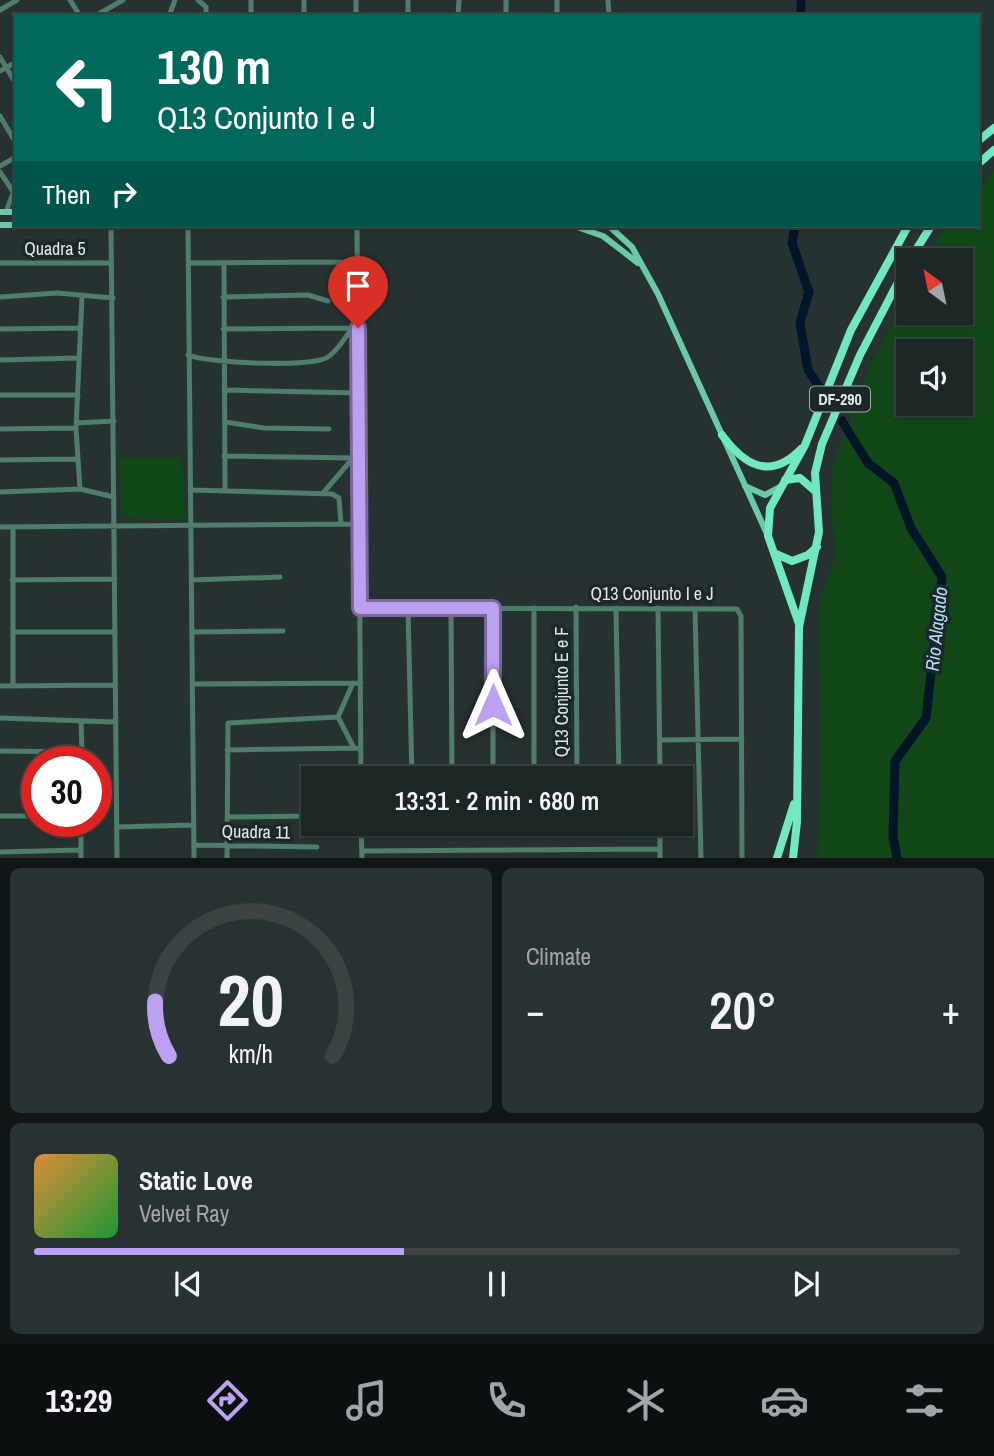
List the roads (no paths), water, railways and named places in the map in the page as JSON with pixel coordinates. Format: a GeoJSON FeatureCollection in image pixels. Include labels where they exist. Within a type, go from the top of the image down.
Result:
{"type":"FeatureCollection","features":[{"type":"Feature","properties":{"kind":"highway"},"geometry":{"type":"LineString","coordinates":[[980,139],[994,128]]}},
{"type":"Feature","properties":{"kind":"highway"},"geometry":{"type":"LineString","coordinates":[[980,162],[994,150]]}},
{"type":"Feature","properties":{"kind":"highway","name":"DF-290"},"geometry":{"type":"LineString","coordinates":[[799,627],[768,536],[769,508],[805,444],[851,330],[907,228]]}},
{"type":"Feature","properties":{"kind":"highway","name":"DF-290"},"geometry":{"type":"LineString","coordinates":[[917,248],[929,228]]}},
{"type":"Feature","properties":{"kind":"highway","name":"DF-290"},"geometry":{"type":"LineString","coordinates":[[793,858],[797,791],[799,627],[817,547],[818,524],[814,490],[817,461],[826,433],[860,355],[896,287]]}},
{"type":"Feature","properties":{"kind":"highway"},"geometry":{"type":"LineString","coordinates":[[722,435],[739,456],[760,466],[785,462],[805,444]]}},
{"type":"Feature","properties":{"kind":"highway"},"geometry":{"type":"LineString","coordinates":[[783,484],[800,478],[814,490]]}},
{"type":"Feature","properties":{"kind":"highway"},"geometry":{"type":"LineString","coordinates":[[776,554],[792,561],[808,555],[817,547]]}},
{"type":"Feature","properties":{"kind":"highway","name":"DF-290"},"geometry":{"type":"LineString","coordinates":[[777,858],[797,791]]}},
{"type":"Feature","properties":{"kind":"main road"},"geometry":{"type":"LineString","coordinates":[[581,228],[603,236],[642,267]]}},
{"type":"Feature","properties":{"kind":"main road"},"geometry":{"type":"LineString","coordinates":[[612,228],[624,238],[658,293],[768,536]]}},
{"type":"Feature","properties":{"kind":"main road"},"geometry":{"type":"LineString","coordinates":[[745,486],[765,495],[783,484]]}},
{"type":"Feature","properties":{"kind":"street"},"geometry":{"type":"LineString","coordinates":[[0,10],[17,0]]}},
{"type":"Feature","properties":{"kind":"street"},"geometry":{"type":"LineString","coordinates":[[99,14],[124,0]]}},
{"type":"Feature","properties":{"kind":"street"},"geometry":{"type":"LineString","coordinates":[[198,0],[206,7],[206,14]]}},
{"type":"Feature","properties":{"kind":"street"},"geometry":{"type":"LineString","coordinates":[[0,57],[3,69]]}},
{"type":"Feature","properties":{"kind":"street"},"geometry":{"type":"LineString","coordinates":[[0,116],[14,140]]}},
{"type":"Feature","properties":{"kind":"street"},"geometry":{"type":"LineString","coordinates":[[0,172],[14,195],[3,212]]}},
{"type":"Feature","properties":{"kind":"street"},"geometry":{"type":"LineString","coordinates":[[111,228],[117,858]]}},
{"type":"Feature","properties":{"kind":"street"},"geometry":{"type":"LineString","coordinates":[[188,228],[194,858]]}},
{"type":"Feature","properties":{"kind":"street"},"geometry":{"type":"LineString","coordinates":[[357,228],[355,328],[359,393],[356,458],[361,682],[357,748],[359,766]]}},
{"type":"Feature","properties":{"kind":"street","name":"Quadra 5"},"geometry":{"type":"LineString","coordinates":[[0,263],[111,262]]}},
{"type":"Feature","properties":{"kind":"street"},"geometry":{"type":"LineString","coordinates":[[189,263],[358,262]]}},
{"type":"Feature","properties":{"kind":"street"},"geometry":{"type":"LineString","coordinates":[[223,263],[225,490]]}},
{"type":"Feature","properties":{"kind":"street"},"geometry":{"type":"LineString","coordinates":[[0,297],[57,293],[113,298]]}},
{"type":"Feature","properties":{"kind":"street"},"geometry":{"type":"LineString","coordinates":[[223,297],[308,295],[328,302]]}},
{"type":"Feature","properties":{"kind":"street"},"geometry":{"type":"LineString","coordinates":[[80,489],[76,426],[82,296]]}},
{"type":"Feature","properties":{"kind":"street"},"geometry":{"type":"LineString","coordinates":[[0,329],[80,328]]}},
{"type":"Feature","properties":{"kind":"street"},"geometry":{"type":"LineString","coordinates":[[188,355],[224,360],[319,361],[330,356],[355,328]]}},
{"type":"Feature","properties":{"kind":"street"},"geometry":{"type":"LineString","coordinates":[[223,329],[355,328]]}},
{"type":"Feature","properties":{"kind":"street"},"geometry":{"type":"LineString","coordinates":[[0,360],[79,358]]}},
{"type":"Feature","properties":{"kind":"street"},"geometry":{"type":"LineString","coordinates":[[224,390],[359,393]]}},
{"type":"Feature","properties":{"kind":"street"},"geometry":{"type":"LineString","coordinates":[[0,395],[78,395]]}},
{"type":"Feature","properties":{"kind":"street"},"geometry":{"type":"LineString","coordinates":[[0,429],[76,426],[114,421]]}},
{"type":"Feature","properties":{"kind":"street"},"geometry":{"type":"LineString","coordinates":[[225,422],[264,428],[329,429]]}},
{"type":"Feature","properties":{"kind":"street"},"geometry":{"type":"LineString","coordinates":[[224,456],[356,458]]}},
{"type":"Feature","properties":{"kind":"street"},"geometry":{"type":"LineString","coordinates":[[323,493],[356,458]]}},
{"type":"Feature","properties":{"kind":"street"},"geometry":{"type":"LineString","coordinates":[[0,460],[77,459]]}},
{"type":"Feature","properties":{"kind":"street"},"geometry":{"type":"LineString","coordinates":[[0,492],[80,489],[114,498]]}},
{"type":"Feature","properties":{"kind":"street"},"geometry":{"type":"LineString","coordinates":[[190,490],[332,494],[339,498],[341,524]]}},
{"type":"Feature","properties":{"kind":"street"},"geometry":{"type":"LineString","coordinates":[[0,527],[358,524]]}},
{"type":"Feature","properties":{"kind":"street"},"geometry":{"type":"LineString","coordinates":[[13,527],[13,685]]}},
{"type":"Feature","properties":{"kind":"street"},"geometry":{"type":"LineString","coordinates":[[192,580],[280,577]]}},
{"type":"Feature","properties":{"kind":"street"},"geometry":{"type":"LineString","coordinates":[[12,580],[115,579]]}},
{"type":"Feature","properties":{"kind":"street","name":"Q13 Conjunto E e F"},"geometry":{"type":"LineString","coordinates":[[576,607],[576,766]]}},
{"type":"Feature","properties":{"kind":"street","name":"Q13 Conjunto I e J"},"geometry":{"type":"LineString","coordinates":[[360,608],[733,608],[739,612],[741,858]]}},
{"type":"Feature","properties":{"kind":"street"},"geometry":{"type":"LineString","coordinates":[[451,608],[452,766]]}},
{"type":"Feature","properties":{"kind":"street"},"geometry":{"type":"LineString","coordinates":[[493,608],[493,766]]}},
{"type":"Feature","properties":{"kind":"street"},"geometry":{"type":"LineString","coordinates":[[534,608],[534,766]]}},
{"type":"Feature","properties":{"kind":"street"},"geometry":{"type":"LineString","coordinates":[[616,608],[619,766]]}},
{"type":"Feature","properties":{"kind":"street"},"geometry":{"type":"LineString","coordinates":[[658,608],[660,766]]}},
{"type":"Feature","properties":{"kind":"street"},"geometry":{"type":"LineString","coordinates":[[695,608],[701,739],[701,858]]}},
{"type":"Feature","properties":{"kind":"street"},"geometry":{"type":"LineString","coordinates":[[408,609],[412,766]]}},
{"type":"Feature","properties":{"kind":"street"},"geometry":{"type":"LineString","coordinates":[[193,632],[283,631]]}},
{"type":"Feature","properties":{"kind":"street"},"geometry":{"type":"LineString","coordinates":[[13,632],[115,632]]}},
{"type":"Feature","properties":{"kind":"street"},"geometry":{"type":"LineString","coordinates":[[193,684],[361,682]]}},
{"type":"Feature","properties":{"kind":"street"},"geometry":{"type":"LineString","coordinates":[[338,718],[353,683]]}},
{"type":"Feature","properties":{"kind":"street"},"geometry":{"type":"LineString","coordinates":[[0,686],[115,685]]}},
{"type":"Feature","properties":{"kind":"street"},"geometry":{"type":"LineString","coordinates":[[0,718],[116,722]]}},
{"type":"Feature","properties":{"kind":"street"},"geometry":{"type":"LineString","coordinates":[[338,718],[357,748]]}},
{"type":"Feature","properties":{"kind":"street"},"geometry":{"type":"LineString","coordinates":[[227,858],[226,727],[232,721],[338,718]]}},
{"type":"Feature","properties":{"kind":"street"},"geometry":{"type":"LineString","coordinates":[[81,721],[82,746]]}},
{"type":"Feature","properties":{"kind":"street"},"geometry":{"type":"LineString","coordinates":[[660,740],[742,739]]}},
{"type":"Feature","properties":{"kind":"street"},"geometry":{"type":"LineString","coordinates":[[227,750],[357,748]]}},
{"type":"Feature","properties":{"kind":"street"},"geometry":{"type":"LineString","coordinates":[[0,751],[21,751]]}},
{"type":"Feature","properties":{"kind":"street"},"geometry":{"type":"LineString","coordinates":[[0,816],[21,816]]}},
{"type":"Feature","properties":{"kind":"street"},"geometry":{"type":"LineString","coordinates":[[228,817],[301,816]]}},
{"type":"Feature","properties":{"kind":"street"},"geometry":{"type":"LineString","coordinates":[[117,827],[194,825]]}},
{"type":"Feature","properties":{"kind":"street"},"geometry":{"type":"LineString","coordinates":[[361,836],[362,854],[494,854],[660,849]]}},
{"type":"Feature","properties":{"kind":"street"},"geometry":{"type":"LineString","coordinates":[[660,836],[660,858]]}},
{"type":"Feature","properties":{"kind":"street"},"geometry":{"type":"LineString","coordinates":[[81,837],[81,858]]}},
{"type":"Feature","properties":{"kind":"street","name":"Quadra 11"},"geometry":{"type":"LineString","coordinates":[[194,845],[317,847]]}},
{"type":"Feature","properties":{"kind":"street"},"geometry":{"type":"LineString","coordinates":[[0,852],[81,850]]}},
{"type":"Feature","properties":{"kind":"waterway","name":"Rio Alagado"},"geometry":{"type":"LineString","coordinates":[[801,0],[801,14]]}},
{"type":"Feature","properties":{"kind":"waterway","name":"Rio Alagado"},"geometry":{"type":"LineString","coordinates":[[795,228],[792,243],[809,292],[800,323],[808,370],[820,388],[835,394]]}},
{"type":"Feature","properties":{"kind":"waterway","name":"Rio Alagado"},"geometry":{"type":"LineString","coordinates":[[842,421],[868,463],[894,483],[911,528],[942,577],[926,718],[895,761],[893,836],[897,858]]}}]}
